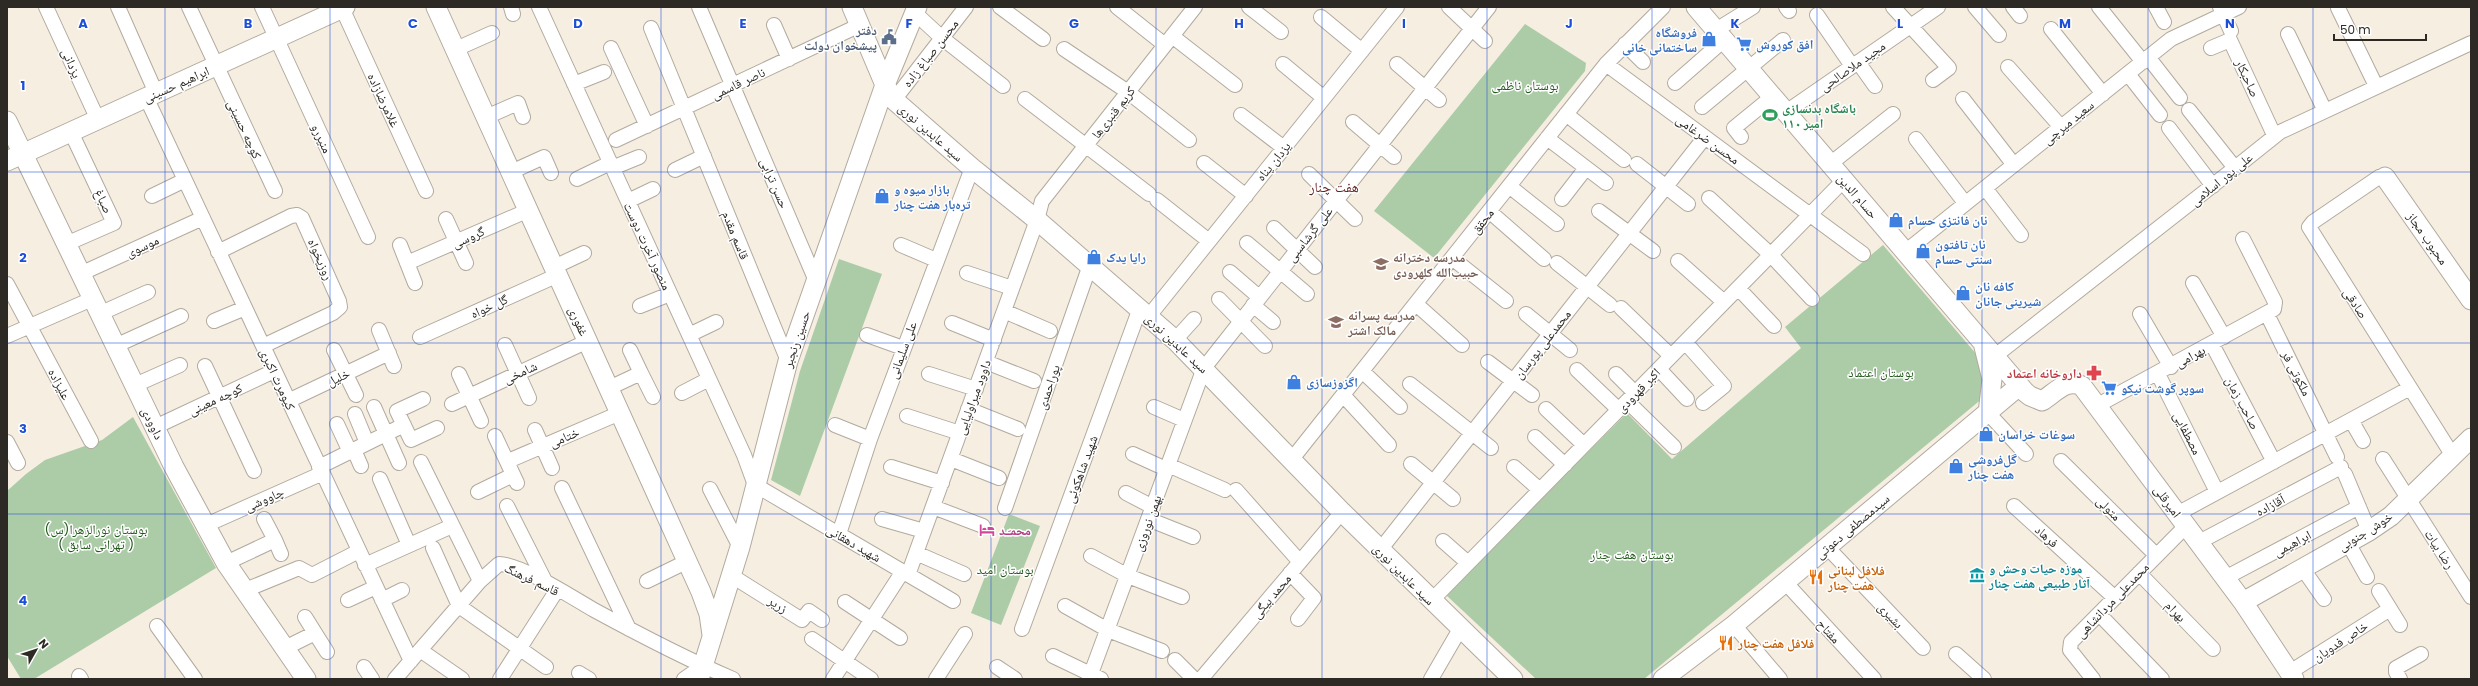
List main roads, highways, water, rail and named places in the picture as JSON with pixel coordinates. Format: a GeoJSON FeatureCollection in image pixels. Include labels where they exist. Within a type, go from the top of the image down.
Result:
{"type":"FeatureCollection","features":[{"type":"Feature","properties":{"kind":"main road","name":"غفوری"},"geometry":{"type":"LineString","coordinates":[[436,7],[688,561],[709,614],[713,638]]}},
{"type":"Feature","properties":{"kind":"main road","name":"سید عابدین نوری"},"geometry":{"type":"LineString","coordinates":[[852,7],[890,92],[972,168],[1037,220],[1175,340],[1204,368],[1342,512],[1431,601],[1513,679]]}},
{"type":"Feature","properties":{"kind":"main road","name":"حسام الدین"},"geometry":{"type":"LineString","coordinates":[[1696,7],[1982,340],[2019,386]]}},
{"type":"Feature","properties":{"kind":"main road","name":"ابراهیم حسینی"},"geometry":{"type":"LineString","coordinates":[[14,157],[343,8]]}},
{"type":"Feature","properties":{"kind":"main road","name":"حسین رنجبر"},"geometry":{"type":"LineString","coordinates":[[701,673],[732,576],[788,361],[816,280],[890,92],[916,10]]}},
{"type":"Feature","properties":{"kind":"main road","name":"داوودی"},"geometry":{"type":"LineString","coordinates":[[7,121],[14,157],[66,244],[155,426],[226,563],[243,591],[283,649],[306,679]]}},
{"type":"Feature","properties":{"kind":"main road","name":"محبوب مجاز"},"geometry":{"type":"LineString","coordinates":[[2385,177],[2471,300]]}},
{"type":"Feature","properties":{"kind":"main road"},"geometry":{"type":"LineString","coordinates":[[1982,340],[1992,379],[1988,413]]}},
{"type":"Feature","properties":{"kind":"main road","name":"امیرقلی"},"geometry":{"type":"LineString","coordinates":[[2019,386],[2030,396],[2042,401],[2065,385],[2076,383],[2082,386],[2098,405],[2181,520],[2199,542],[2292,676]]}},
{"type":"Feature","properties":{"kind":"main road","name":"سیدمصطفی دعوتی"},"geometry":{"type":"LineString","coordinates":[[1665,678],[1734,625],[2019,386]]}},
{"type":"Feature","properties":{"kind":"main road","name":"خوش جنوبی"},"geometry":{"type":"LineString","coordinates":[[2242,602],[2369,531],[2409,501],[2453,456],[2470,441]]}},
{"type":"Feature","properties":{"kind":"place","name":"دفتر پیشخوان دولت"},"geometry":{"type":"Point","coordinates":[889,37]}},
{"type":"Feature","properties":{"kind":"place","name":"فروشگاه ساختمانی خانی"},"geometry":{"type":"Point","coordinates":[1709,39]}},
{"type":"Feature","properties":{"kind":"place","name":"افق کوروش"},"geometry":{"type":"Point","coordinates":[1744,44]}},
{"type":"Feature","properties":{"kind":"place","name":"باشگاه بدنسازی امیر ۱۱۰"},"geometry":{"type":"Point","coordinates":[1770,115]}},
{"type":"Feature","properties":{"kind":"place","name":"بازار میوه و تره‌بار هفت چنار"},"geometry":{"type":"Point","coordinates":[882,196]}},
{"type":"Feature","properties":{"kind":"place","name":"نان فانتزی حسام"},"geometry":{"type":"Point","coordinates":[1896,220]}},
{"type":"Feature","properties":{"kind":"place","name":"نان تافتون سنتی حسام"},"geometry":{"type":"Point","coordinates":[1923,251]}},
{"type":"Feature","properties":{"kind":"place","name":"رایا یدک"},"geometry":{"type":"Point","coordinates":[1094,257]}},
{"type":"Feature","properties":{"kind":"place","name":"مدرسه دخترانه حبیب‌الله کلهرودی"},"geometry":{"type":"Point","coordinates":[1381,264]}},
{"type":"Feature","properties":{"kind":"place","name":"کافه نان شیرینی جانان"},"geometry":{"type":"Point","coordinates":[1963,293]}},
{"type":"Feature","properties":{"kind":"place","name":"مدرسه پسرانه مالک اشتر"},"geometry":{"type":"Point","coordinates":[1336,322]}},
{"type":"Feature","properties":{"kind":"place","name":"داروخانه اعتماد"},"geometry":{"type":"Point","coordinates":[2094,373]}},
{"type":"Feature","properties":{"kind":"place","name":"اگزوزسازی"},"geometry":{"type":"Point","coordinates":[1294,382]}},
{"type":"Feature","properties":{"kind":"place","name":"سوپر گوشت نیکو"},"geometry":{"type":"Point","coordinates":[2109,388]}},
{"type":"Feature","properties":{"kind":"place","name":"سوغات خراسان"},"geometry":{"type":"Point","coordinates":[1986,434]}},
{"type":"Feature","properties":{"kind":"place","name":"گل‌فروشی هفت چنار"},"geometry":{"type":"Point","coordinates":[1956,466]}},
{"type":"Feature","properties":{"kind":"place","name":"محمـّـد"},"geometry":{"type":"Point","coordinates":[987,530]}},
{"type":"Feature","properties":{"kind":"place","name":"موزه حیات وحش و آثار طبیعی هفت چنار"},"geometry":{"type":"Point","coordinates":[1977,575]}},
{"type":"Feature","properties":{"kind":"place","name":"فلافل لبنانی هفت چنار"},"geometry":{"type":"Point","coordinates":[1816,577]}},
{"type":"Feature","properties":{"kind":"place","name":"فلافل هفت چنار"},"geometry":{"type":"Point","coordinates":[1726,643]}},
{"type":"Feature","properties":{"kind":"district","name":"هفت چنار"},"geometry":{"type":"Point","coordinates":[1334,187]}},
{"type":"Feature","properties":{"kind":"park label","name":"بوستان ناظمی"},"geometry":{"type":"Point","coordinates":[1525,85]}},
{"type":"Feature","properties":{"kind":"park label","name":"بوستان اعتماد"},"geometry":{"type":"Point","coordinates":[1881,372]}},
{"type":"Feature","properties":{"kind":"park label","name":"بوستان نورالزهرا(س) ( تهرانی سابق )"},"geometry":{"type":"Point","coordinates":[96,536]}},
{"type":"Feature","properties":{"kind":"park label","name":"بوستان هفت چنار"},"geometry":{"type":"Point","coordinates":[1632,554]}},
{"type":"Feature","properties":{"kind":"park label","name":"بوستان امید"},"geometry":{"type":"Point","coordinates":[1005,569]}}]}
